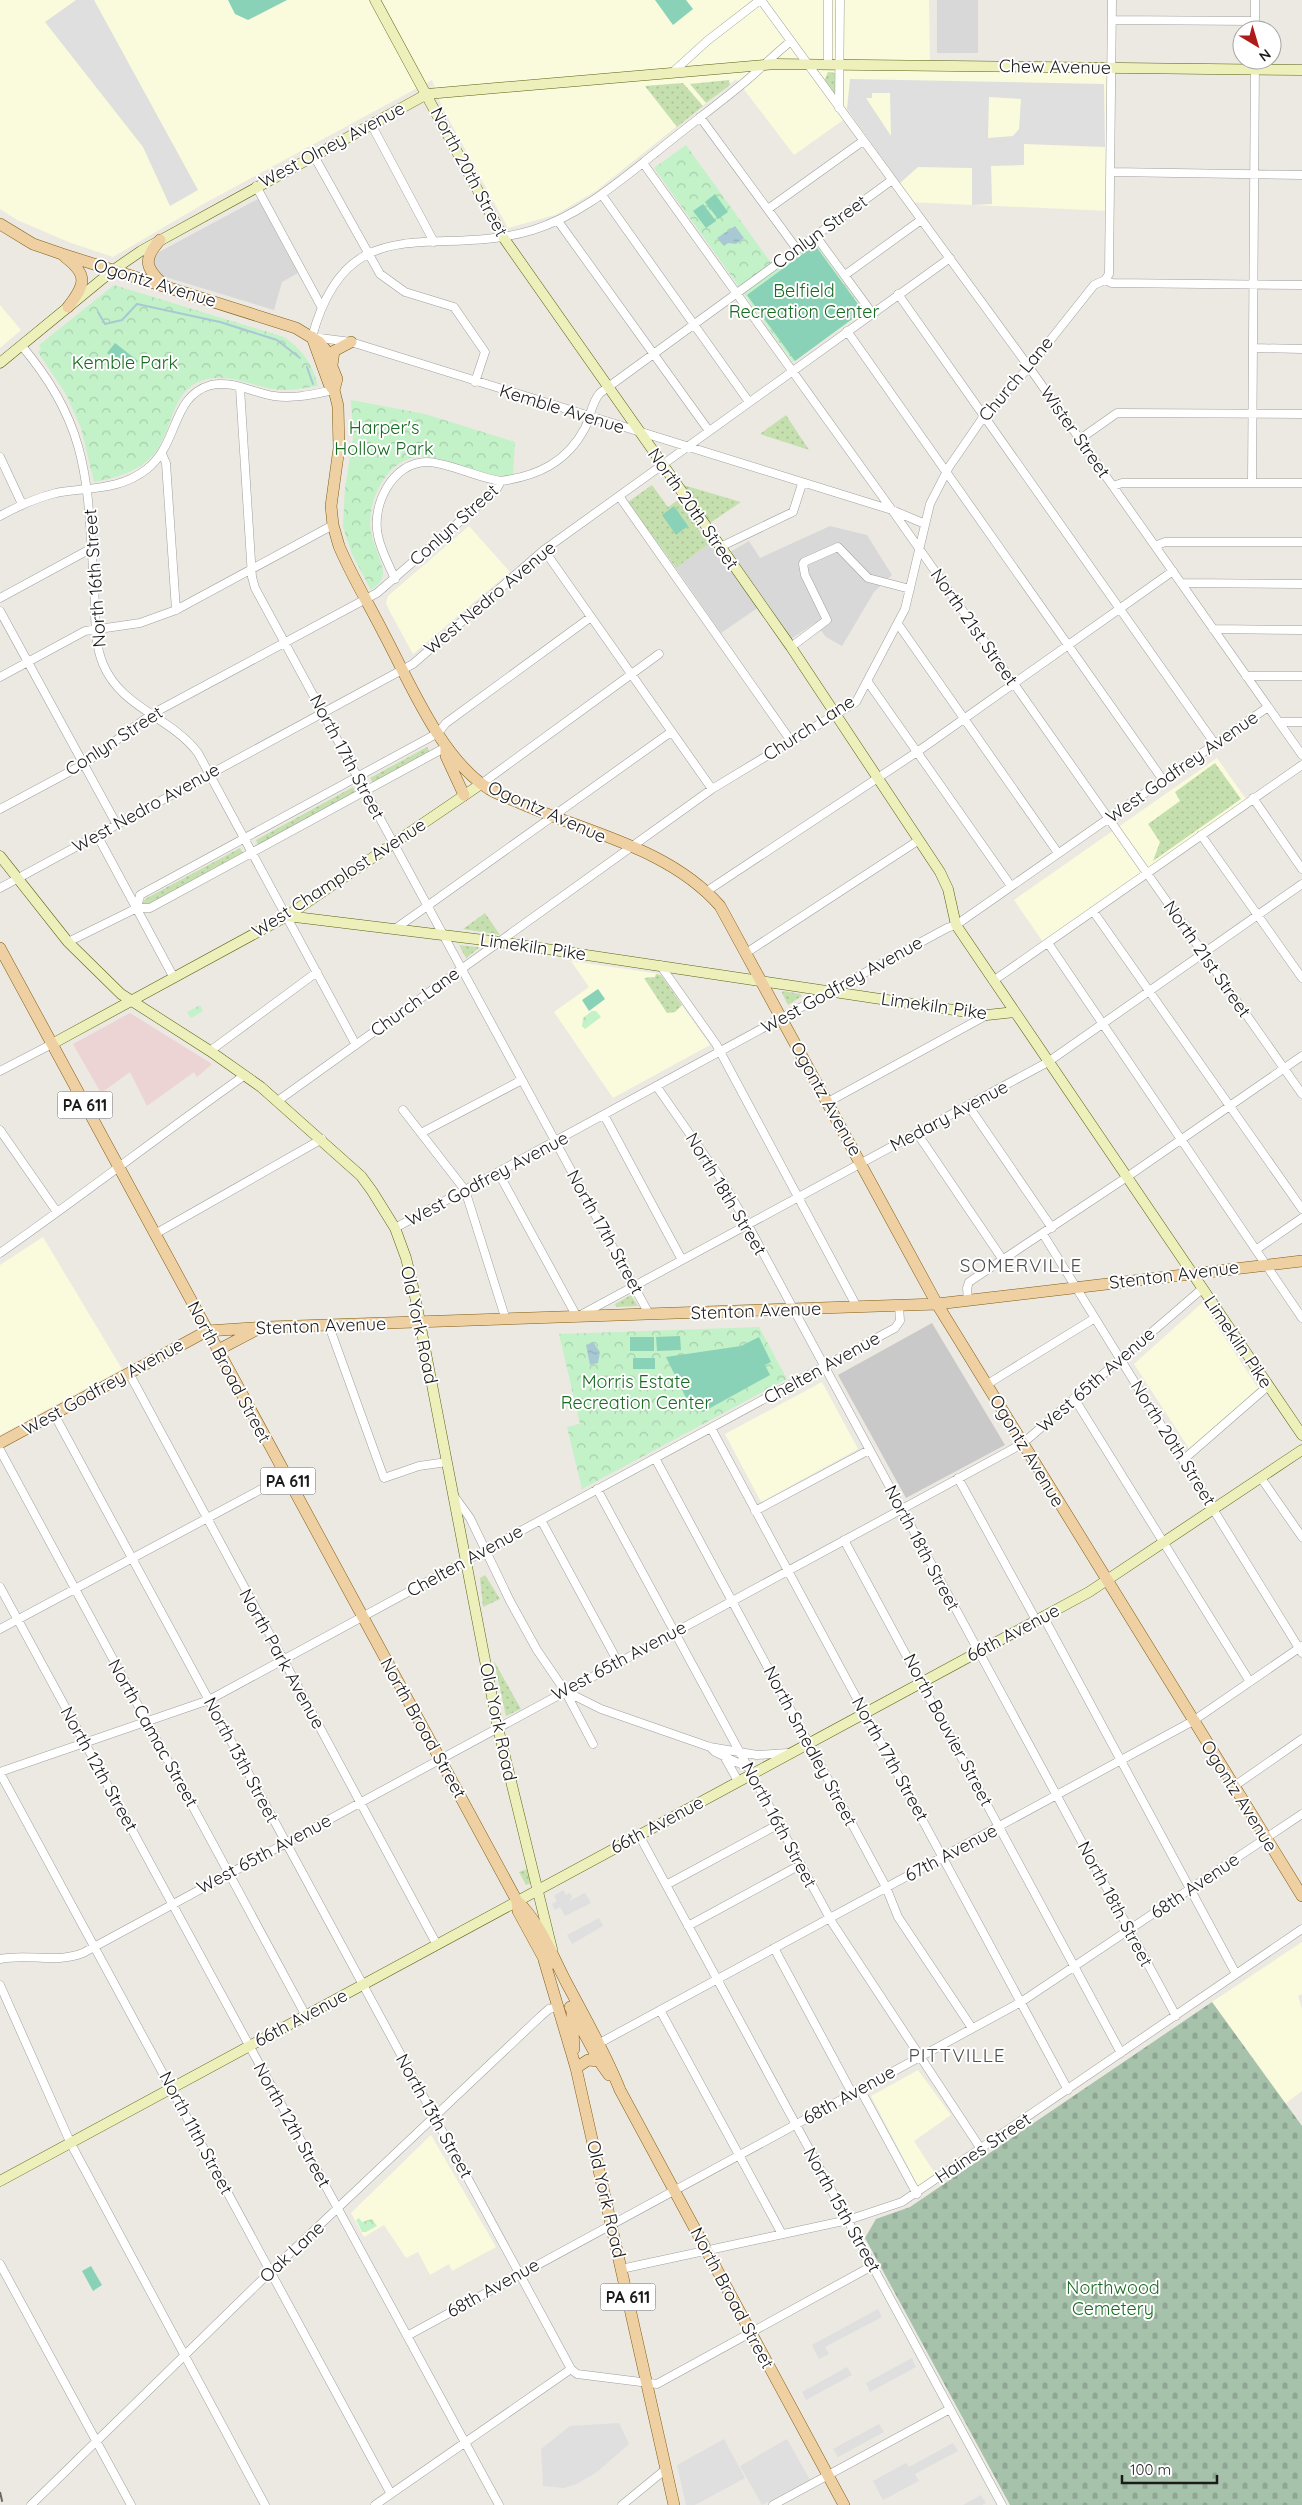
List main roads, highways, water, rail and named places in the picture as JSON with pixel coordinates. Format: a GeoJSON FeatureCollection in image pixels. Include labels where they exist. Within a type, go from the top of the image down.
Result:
{"type":"FeatureCollection","features":[{"type":"Feature","properties":{"kind":"main road","name":"Ogontz Avenue"},"geometry":{"type":"LineString","coordinates":[[0,224],[33,244],[112,271],[296,328],[312,337],[325,349],[337,379],[334,390],[339,439],[332,488],[333,525],[346,564],[446,747],[481,784],[499,794],[676,868],[707,891],[728,920],[762,980],[937,1304],[1233,1787],[1302,1896]]}},
{"type":"Feature","properties":{"kind":"main road"},"geometry":{"type":"LineString","coordinates":[[160,240],[150,254],[148,263],[152,274],[165,286]]}},
{"type":"Feature","properties":{"kind":"main road"},"geometry":{"type":"LineString","coordinates":[[62,254],[77,268],[83,281],[79,292],[68,307]]}},
{"type":"Feature","properties":{"kind":"main road","name":"Ogontz Avenue"},"geometry":{"type":"LineString","coordinates":[[312,337],[329,384],[334,390]]}},
{"type":"Feature","properties":{"kind":"main road"},"geometry":{"type":"LineString","coordinates":[[332,365],[334,351],[352,342]]}},
{"type":"Feature","properties":{"kind":"main road"},"geometry":{"type":"LineString","coordinates":[[446,747],[446,756],[464,795]]}},
{"type":"Feature","properties":{"kind":"main road","name":"North Broad Street"},"geometry":{"type":"LineString","coordinates":[[0,948],[439,1759],[518,1901],[518,1911],[572,1994],[596,2045],[844,2505]]}},
{"type":"Feature","properties":{"kind":"main road","name":"Stenton Avenue"},"geometry":{"type":"LineString","coordinates":[[207,1331],[268,1327],[937,1304],[1302,1261]]}},
{"type":"Feature","properties":{"kind":"main road"},"geometry":{"type":"LineString","coordinates":[[218,1350],[249,1333],[268,1327]]}},
{"type":"Feature","properties":{"kind":"main road","name":"West Godfrey Avenue"},"geometry":{"type":"LineString","coordinates":[[0,1443],[207,1331]]}},
{"type":"Feature","properties":{"kind":"main road"},"geometry":{"type":"LineString","coordinates":[[1290,1878],[1302,1885]]}},
{"type":"Feature","properties":{"kind":"main road","name":"North Broad Street"},"geometry":{"type":"LineString","coordinates":[[549,1960],[572,2009],[596,2045],[599,2061],[620,2090]]}},
{"type":"Feature","properties":{"kind":"main road","name":"Old York Road"},"geometry":{"type":"LineString","coordinates":[[549,1960],[558,2007],[576,2068],[612,2224],[674,2505]]}},
{"type":"Feature","properties":{"kind":"main road","name":"Old York Road"},"geometry":{"type":"LineString","coordinates":[[572,1994],[576,2068]]}},
{"type":"Feature","properties":{"kind":"main road"},"geometry":{"type":"LineString","coordinates":[[576,2068],[592,2059],[599,2061]]}},
{"type":"Feature","properties":{"kind":"water"},"geometry":{"type":"Polygon","coordinates":[[[735,226],[744,238],[736,244],[728,243],[724,246],[717,238],[735,226]]]}},
{"type":"Feature","properties":{"kind":"water"},"geometry":{"type":"Polygon","coordinates":[[[593,1342],[600,1352],[598,1363],[590,1365],[586,1345],[593,1342]]]}},
{"type":"Feature","properties":{"kind":"waterway"},"geometry":{"type":"LineString","coordinates":[[98,312],[105,324],[122,320],[137,304],[220,322],[277,340],[300,358]]}},
{"type":"Feature","properties":{"kind":"waterway"},"geometry":{"type":"LineString","coordinates":[[307,367],[313,384]]}},
{"type":"Feature","properties":{"kind":"railway"},"geometry":{"type":"LineString","coordinates":[[0,2492],[3,2505]]}},
{"type":"Feature","properties":{"kind":"district","name":"SOMERVILLE"},"geometry":{"type":"Point","coordinates":[1021,1265]}},
{"type":"Feature","properties":{"kind":"district","name":"PITTVILLE"},"geometry":{"type":"Point","coordinates":[957,2055]}},
{"type":"Feature","properties":{"kind":"park label","name":"Belfield Recreation Center"},"geometry":{"type":"Point","coordinates":[804,301]}},
{"type":"Feature","properties":{"kind":"park label","name":"Kemble Park"},"geometry":{"type":"Point","coordinates":[125,363]}},
{"type":"Feature","properties":{"kind":"park label","name":"Harper's Hollow Park"},"geometry":{"type":"Point","coordinates":[384,438]}},
{"type":"Feature","properties":{"kind":"park label","name":"Morris Estate Recreation Center"},"geometry":{"type":"Point","coordinates":[636,1392]}},
{"type":"Feature","properties":{"kind":"park label","name":"Northwood Cemetery"},"geometry":{"type":"Point","coordinates":[1113,2298]}}]}
